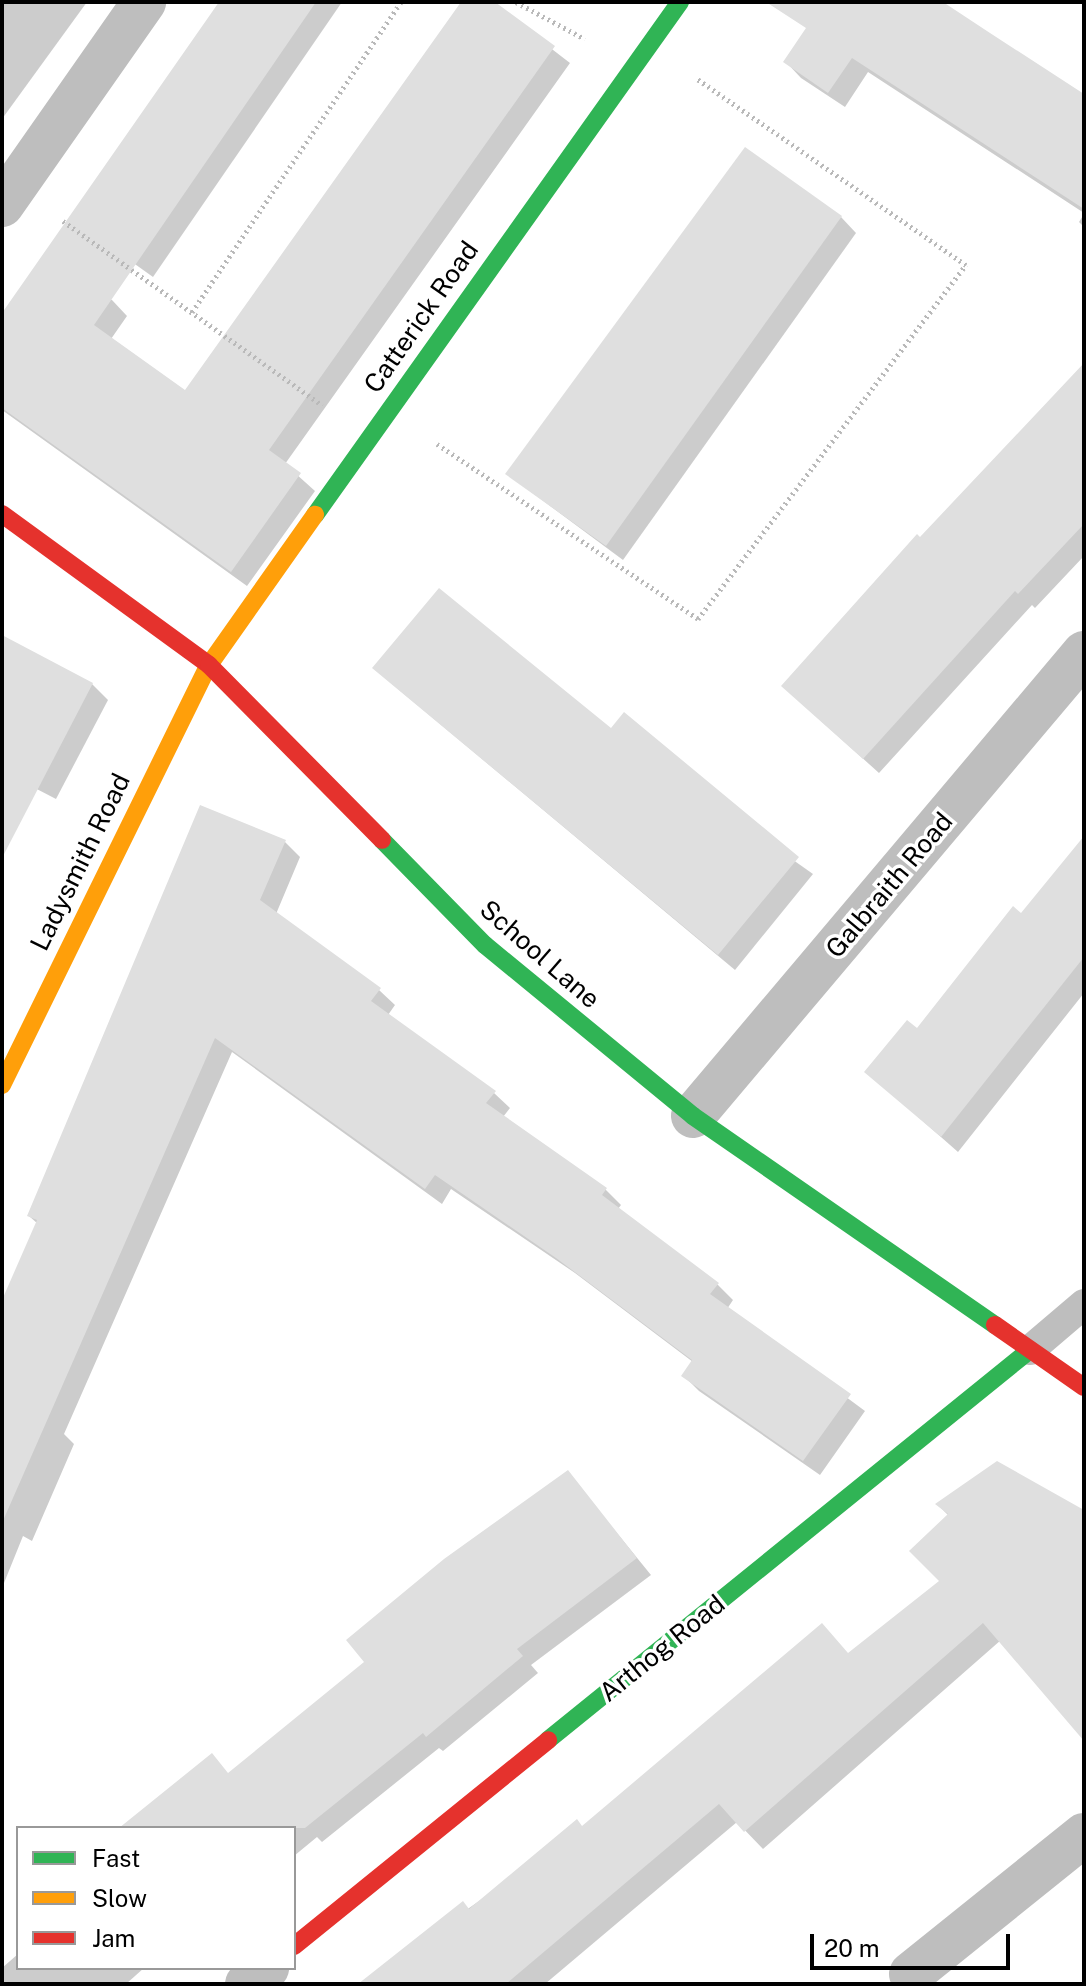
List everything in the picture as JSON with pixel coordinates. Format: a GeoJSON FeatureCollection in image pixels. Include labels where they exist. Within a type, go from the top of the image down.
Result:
{"type":"FeatureCollection","features":[{"type":"Feature","properties":{"kind":"street"},"geometry":{"type":"LineString","coordinates":[[8,196],[144,2]]}},
{"type":"Feature","properties":{"kind":"street","name":"Catterick Road"},"geometry":{"type":"LineString","coordinates":[[209,665],[632,63],[680,2]]}},
{"type":"Feature","properties":{"kind":"street","name":"School Lane"},"geometry":{"type":"LineString","coordinates":[[2,514],[209,665],[485,945],[693,1116],[1084,1387]]}},
{"type":"Feature","properties":{"kind":"street","name":"Galbraith Road"},"geometry":{"type":"LineString","coordinates":[[693,1116],[1084,653]]}},
{"type":"Feature","properties":{"kind":"street","name":"Ladysmith Road"},"geometry":{"type":"LineString","coordinates":[[2,1085],[209,665]]}},
{"type":"Feature","properties":{"kind":"street","name":"Arthog Road"},"geometry":{"type":"LineString","coordinates":[[296,1944],[1030,1350]]}},
{"type":"Feature","properties":{"kind":"street"},"geometry":{"type":"LineString","coordinates":[[911,1974],[1084,1835]]}},
{"type":"Feature","properties":{"kind":"street"},"geometry":{"type":"LineString","coordinates":[[247,1984],[264,1970]]}},
{"type":"Feature","properties":{"kind":"lane"},"geometry":{"type":"LineString","coordinates":[[1030,1350],[1084,1304]]}},
{"type":"Feature","properties":{"kind":"path"},"geometry":{"type":"LineString","coordinates":[[192,312],[401,2]]}},
{"type":"Feature","properties":{"kind":"path"},"geometry":{"type":"LineString","coordinates":[[516,2],[632,63]]}},
{"type":"Feature","properties":{"kind":"path"},"geometry":{"type":"LineString","coordinates":[[387,410],[698,619],[966,265],[647,44]]}},
{"type":"Feature","properties":{"kind":"path"},"geometry":{"type":"LineString","coordinates":[[8,196],[192,312],[369,438]]}},
{"type":"Feature","properties":{"kind":"building"},"geometry":{"type":"Polygon","coordinates":[[[219,2],[316,2],[94,325],[185,390],[461,2],[495,2],[555,46],[269,450],[301,473],[231,572],[2,408],[2,313],[219,2]]]}},
{"type":"Feature","properties":{"kind":"building"},"geometry":{"type":"Polygon","coordinates":[[[766,2],[943,2],[1084,94],[1084,209],[852,58],[828,93],[783,62],[806,28],[766,2]]]}},
{"type":"Feature","properties":{"kind":"building"},"geometry":{"type":"Polygon","coordinates":[[[745,147],[842,216],[606,546],[505,474],[745,147]]]}},
{"type":"Feature","properties":{"kind":"building"},"geometry":{"type":"Polygon","coordinates":[[[1084,363],[1084,524],[1018,594],[1015,591],[863,759],[781,686],[917,534],[920,537],[1084,363]]]}},
{"type":"Feature","properties":{"kind":"building"},"geometry":{"type":"Polygon","coordinates":[[[439,588],[611,728],[624,712],[799,857],[718,955],[372,668],[439,588]]]}},
{"type":"Feature","properties":{"kind":"building"},"geometry":{"type":"Polygon","coordinates":[[[2,635],[93,683],[2,858],[2,635]]]}},
{"type":"Feature","properties":{"kind":"building"},"geometry":{"type":"Polygon","coordinates":[[[200,805],[286,840],[260,900],[381,988],[371,1001],[496,1091],[486,1103],[607,1188],[602,1195],[719,1283],[710,1294],[851,1394],[803,1461],[681,1376],[692,1360],[556,1258],[435,1175],[425,1189],[215,1038],[2,1523],[2,1300],[37,1220],[27,1216],[200,805]]]}},
{"type":"Feature","properties":{"kind":"building"},"geometry":{"type":"Polygon","coordinates":[[[1084,836],[1084,957],[941,1137],[864,1072],[907,1020],[917,1028],[1013,906],[1021,913],[1084,836]]]}},
{"type":"Feature","properties":{"kind":"building"},"geometry":{"type":"Polygon","coordinates":[[[997,1461],[1084,1510],[1084,1741],[983,1623],[744,1832],[719,1804],[506,1984],[358,1984],[463,1901],[469,1909],[577,1819],[582,1826],[822,1623],[848,1653],[939,1581],[909,1551],[948,1514],[935,1504],[997,1461]]]}},
{"type":"Feature","properties":{"kind":"building"},"geometry":{"type":"Polygon","coordinates":[[[568,1470],[637,1558],[517,1649],[523,1656],[426,1737],[423,1733],[305,1828],[121,1826],[212,1753],[228,1773],[364,1662],[346,1640],[444,1559],[568,1470]]]}},
{"type":"Feature","properties":{"kind":"traffic: fast"},"geometry":{"type":"LineString","coordinates":[[315,515],[680,2]]}},
{"type":"Feature","properties":{"kind":"traffic: fast"},"geometry":{"type":"LineString","coordinates":[[382,840],[485,945],[693,1116],[995,1325]]}},
{"type":"Feature","properties":{"kind":"traffic: fast"},"geometry":{"type":"LineString","coordinates":[[548,1740],[1030,1350]]}},
{"type":"Feature","properties":{"kind":"traffic: slow"},"geometry":{"type":"LineString","coordinates":[[2,1085],[209,665],[315,515]]}},
{"type":"Feature","properties":{"kind":"traffic: jam"},"geometry":{"type":"LineString","coordinates":[[2,514],[209,665],[382,840]]}},
{"type":"Feature","properties":{"kind":"traffic: jam"},"geometry":{"type":"LineString","coordinates":[[995,1325],[1084,1387]]}},
{"type":"Feature","properties":{"kind":"traffic: jam"},"geometry":{"type":"LineString","coordinates":[[296,1944],[548,1740]]}}]}
